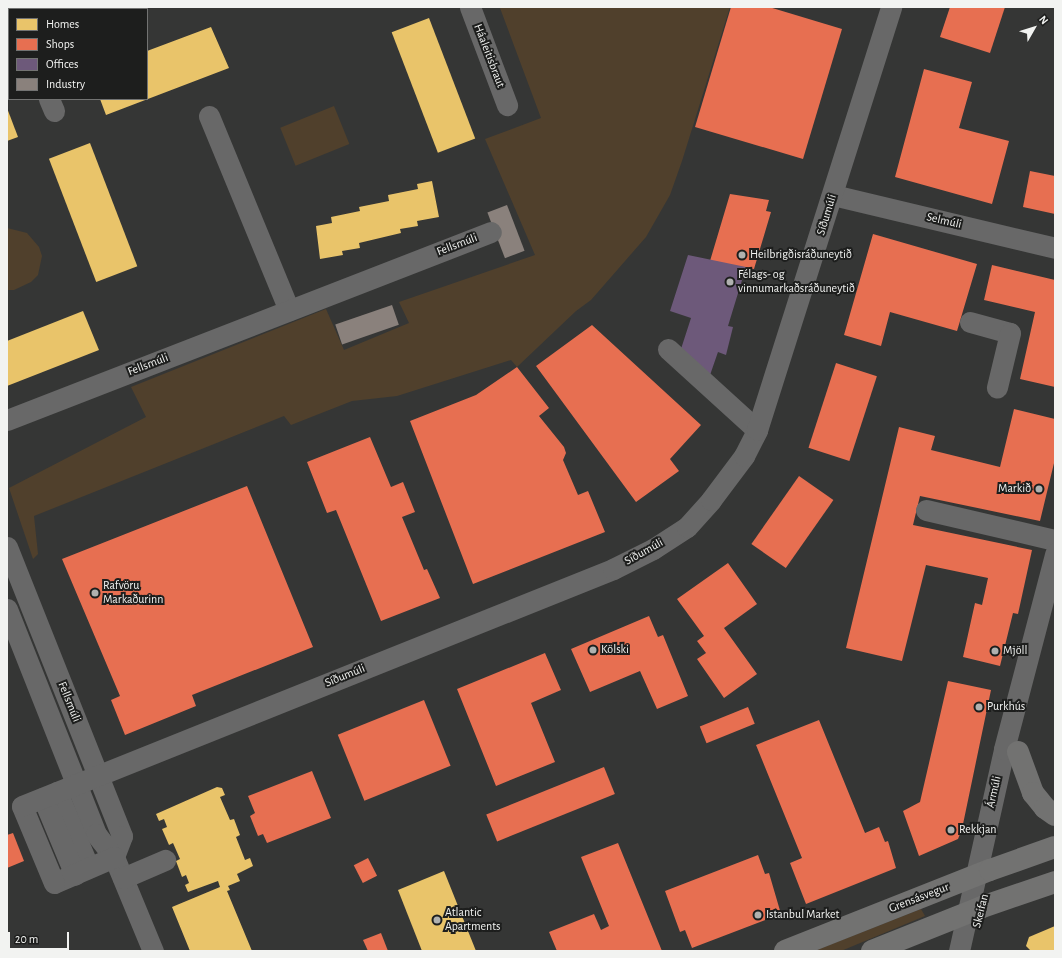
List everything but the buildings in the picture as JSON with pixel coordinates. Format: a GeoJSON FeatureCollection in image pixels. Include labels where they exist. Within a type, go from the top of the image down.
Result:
{"type":"FeatureCollection","features":[{"type":"Feature","properties":{"kind":"main road"},"geometry":{"type":"LineString","coordinates":[[1018,752],[1033,793],[1045,808],[1055,815]]}},
{"type":"Feature","properties":{"kind":"main road","name":"Grensásvegur"},"geometry":{"type":"LineString","coordinates":[[785,951],[983,873],[1055,847]]}},
{"type":"Feature","properties":{"kind":"main road"},"geometry":{"type":"LineString","coordinates":[[872,951],[975,910],[1055,882]]}},
{"type":"Feature","properties":{"kind":"street","name":"Háaleitisbraut"},"geometry":{"type":"LineString","coordinates":[[470,7],[507,106]]}},
{"type":"Feature","properties":{"kind":"street","name":"Síðumúli"},"geometry":{"type":"LineString","coordinates":[[82,871],[54,883],[22,806],[613,569],[653,549],[687,526],[711,500],[744,456],[758,430],[891,7]]}},
{"type":"Feature","properties":{"kind":"street"},"geometry":{"type":"LineString","coordinates":[[209,116],[290,310]]}},
{"type":"Feature","properties":{"kind":"street","name":"Selmúli"},"geometry":{"type":"LineString","coordinates":[[833,195],[1055,248]]}},
{"type":"Feature","properties":{"kind":"street","name":"Fellsmúli"},"geometry":{"type":"LineString","coordinates":[[7,420],[491,232]]}},
{"type":"Feature","properties":{"kind":"street"},"geometry":{"type":"LineString","coordinates":[[970,322],[1010,333],[997,387]]}},
{"type":"Feature","properties":{"kind":"street"},"geometry":{"type":"LineString","coordinates":[[668,349],[758,430]]}},
{"type":"Feature","properties":{"kind":"street"},"geometry":{"type":"LineString","coordinates":[[926,510],[1055,540]]}},
{"type":"Feature","properties":{"kind":"street","name":"Fellsmúli"},"geometry":{"type":"LineString","coordinates":[[7,547],[122,836],[114,857]]}},
{"type":"Feature","properties":{"kind":"street","name":"Ármúli"},"geometry":{"type":"LineString","coordinates":[[983,873],[1004,749],[1017,709],[1055,554]]}},
{"type":"Feature","properties":{"kind":"street","name":"Fellsmúli"},"geometry":{"type":"LineString","coordinates":[[7,609],[96,834],[114,857],[149,950]]}},
{"type":"Feature","properties":{"kind":"street","name":"Ármúli"},"geometry":{"type":"LineString","coordinates":[[983,873],[1018,752],[1017,709]]}},
{"type":"Feature","properties":{"kind":"street"},"geometry":{"type":"LineString","coordinates":[[50,795],[82,871],[114,857]]}},
{"type":"Feature","properties":{"kind":"street"},"geometry":{"type":"LineString","coordinates":[[123,878],[165,860]]}},
{"type":"Feature","properties":{"kind":"street","name":"Skeifan"},"geometry":{"type":"LineString","coordinates":[[971,951],[975,910],[983,873]]}},
{"type":"Feature","properties":{"kind":"street","name":"Skeifan"},"geometry":{"type":"LineString","coordinates":[[959,951],[975,910]]}},
{"type":"Feature","properties":{"kind":"shaded area"},"geometry":{"type":"Polygon","coordinates":[[[730,7],[670,195],[646,237],[591,300],[576,311],[517,367],[511,360],[397,396],[352,401],[291,425],[284,416],[34,516],[38,554],[33,559],[9,488],[146,417],[131,387],[326,309],[344,350],[409,323],[399,302],[535,255],[485,139],[541,118],[500,8],[730,7]]]}},
{"type":"Feature","properties":{"kind":"shaded area"},"geometry":{"type":"Polygon","coordinates":[[[334,106],[349,144],[296,166],[280,128],[334,106]]]}},
{"type":"Feature","properties":{"kind":"shaded area"},"geometry":{"type":"Polygon","coordinates":[[[7,228],[27,233],[39,247],[42,256],[38,275],[31,282],[14,290],[7,290],[7,228]]]}},
{"type":"Feature","properties":{"kind":"shaded area"},"geometry":{"type":"Polygon","coordinates":[[[921,909],[925,916],[841,951],[814,951],[921,909]]]}},
{"type":"Feature","properties":{"kind":"place","name":"Heilbrigðisráðuneytið"},"geometry":{"type":"Point","coordinates":[742,255]}},
{"type":"Feature","properties":{"kind":"place","name":"Félags- og vinnumarkaðsráðuneytið"},"geometry":{"type":"Point","coordinates":[730,282]}},
{"type":"Feature","properties":{"kind":"place","name":"Markið"},"geometry":{"type":"Point","coordinates":[1039,489]}},
{"type":"Feature","properties":{"kind":"place","name":"Rafvöru Markaðurinn"},"geometry":{"type":"Point","coordinates":[95,593]}},
{"type":"Feature","properties":{"kind":"place","name":"Kölski"},"geometry":{"type":"Point","coordinates":[593,650]}},
{"type":"Feature","properties":{"kind":"place","name":"Mjöll"},"geometry":{"type":"Point","coordinates":[995,651]}},
{"type":"Feature","properties":{"kind":"place","name":"Purkhús"},"geometry":{"type":"Point","coordinates":[979,707]}},
{"type":"Feature","properties":{"kind":"place","name":"Rekkjan"},"geometry":{"type":"Point","coordinates":[951,830]}},
{"type":"Feature","properties":{"kind":"place","name":"Istanbul Market"},"geometry":{"type":"Point","coordinates":[758,915]}},
{"type":"Feature","properties":{"kind":"place","name":"Atlantic Apartments"},"geometry":{"type":"Point","coordinates":[437,920]}}]}
